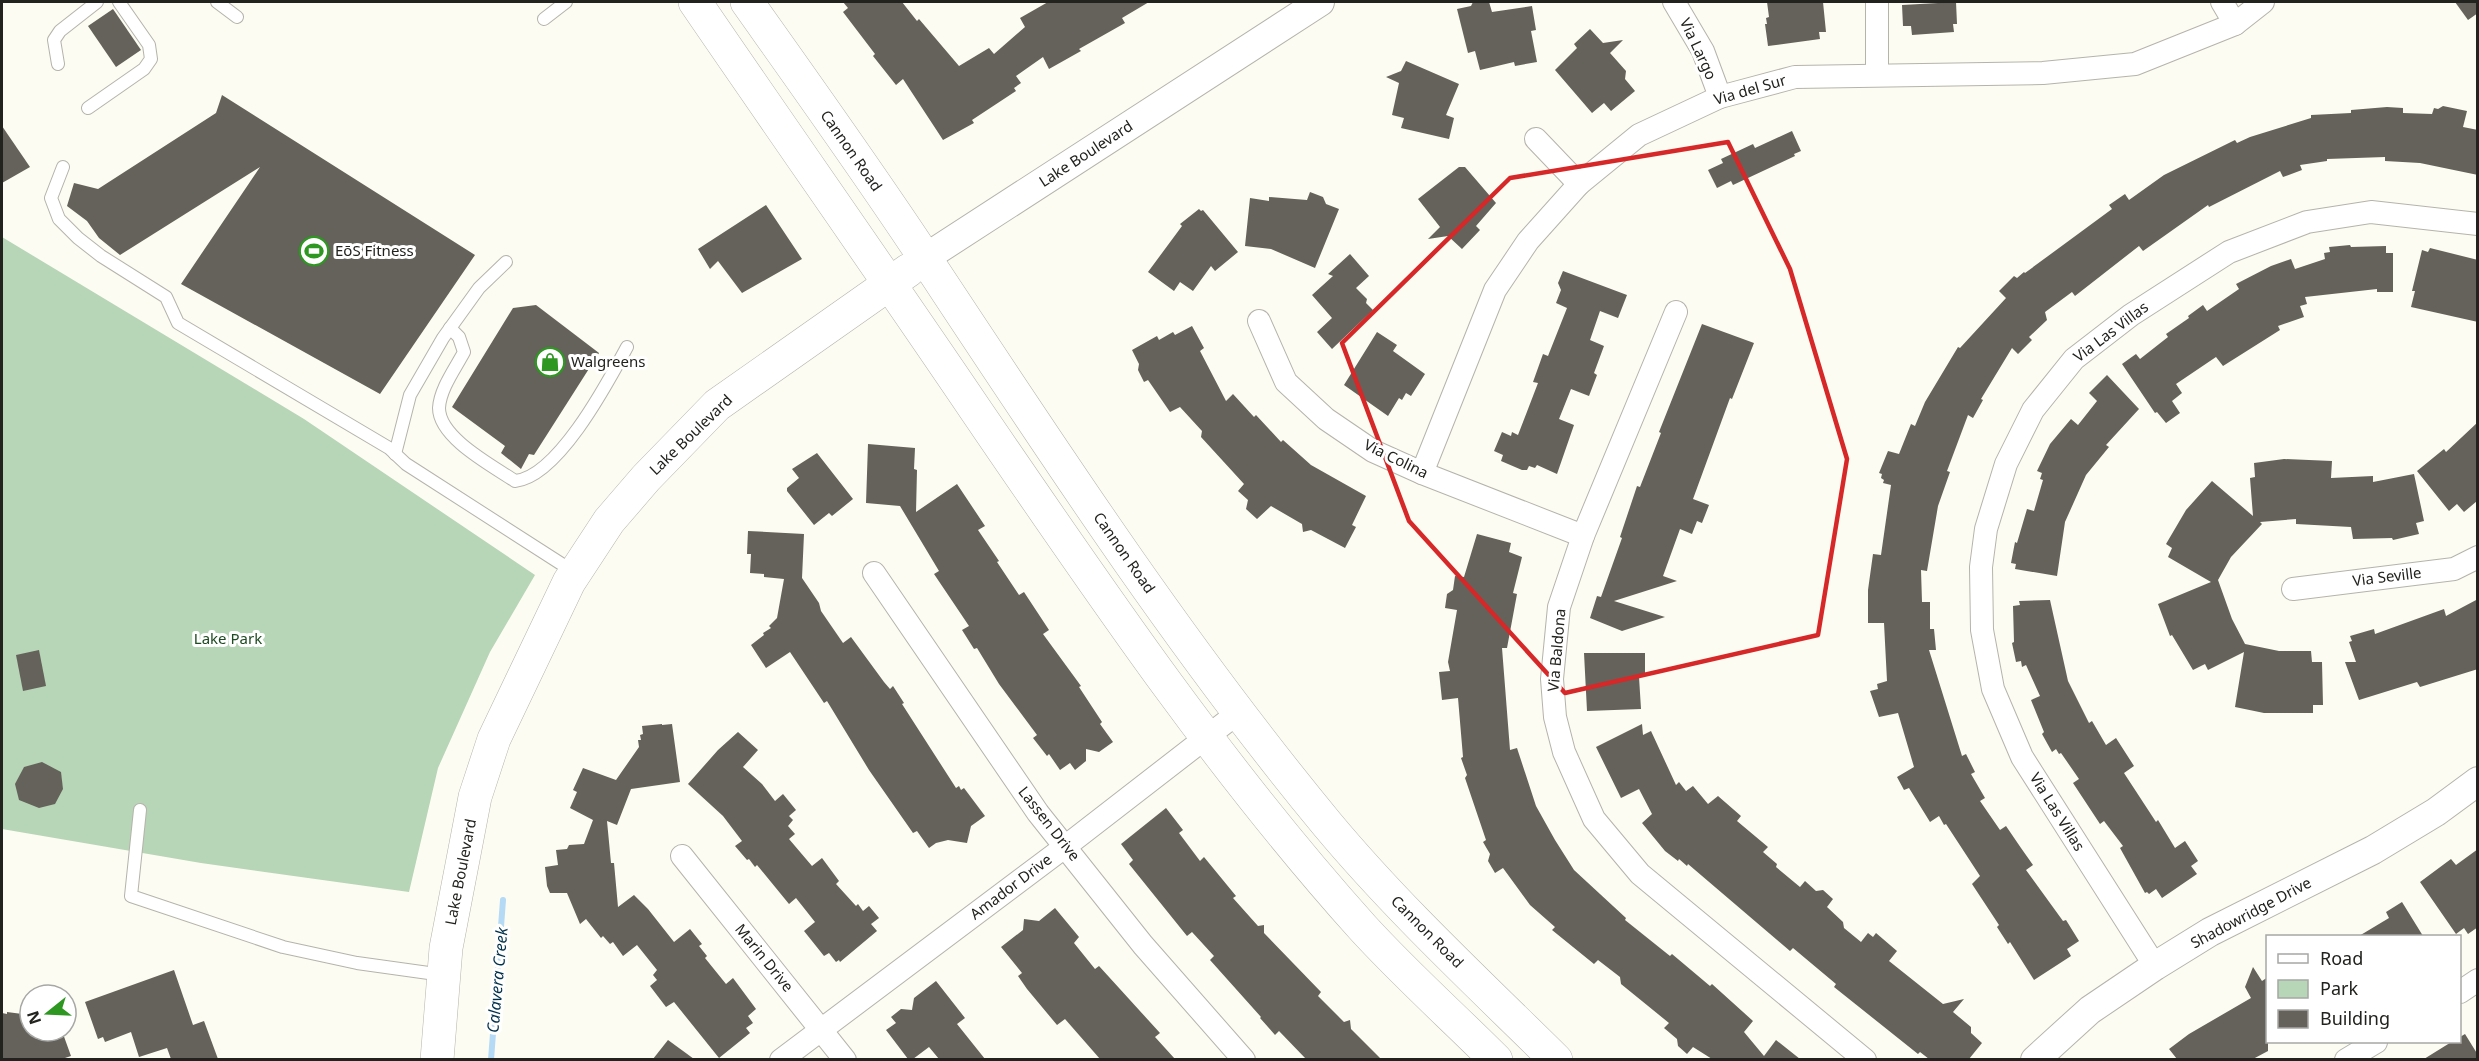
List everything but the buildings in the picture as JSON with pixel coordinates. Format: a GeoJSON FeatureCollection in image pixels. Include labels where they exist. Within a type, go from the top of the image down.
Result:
{"type":"FeatureCollection","features":[{"type":"Feature","properties":{"kind":"main road"},"geometry":{"type":"LineString","coordinates":[[695,2],[891,284],[1088,575],[1206,736],[1364,930],[1496,1059]]}},
{"type":"Feature","properties":{"kind":"main road","name":"Cannon Road"},"geometry":{"type":"LineString","coordinates":[[747,2],[925,258],[1121,552],[1239,712],[1328,824],[1395,900],[1556,1059]]}},
{"type":"Feature","properties":{"kind":"main road","name":"Lake Boulevard"},"geometry":{"type":"LineString","coordinates":[[437,1059],[446,948],[475,797],[494,739],[575,573],[609,521],[646,478],[717,405],[925,258]]}},
{"type":"Feature","properties":{"kind":"street","name":"Lake Boulevard"},"geometry":{"type":"LineString","coordinates":[[925,258],[1320,2]]}},
{"type":"Feature","properties":{"kind":"street","name":"Via Largo"},"geometry":{"type":"LineString","coordinates":[[1674,2],[1703,51],[1720,97]]}},
{"type":"Feature","properties":{"kind":"street"},"geometry":{"type":"LineString","coordinates":[[1877,2],[1877,75]]}},
{"type":"Feature","properties":{"kind":"street"},"geometry":{"type":"LineString","coordinates":[[2222,2],[2235,24]]}},
{"type":"Feature","properties":{"kind":"street","name":"Via del Sur"},"geometry":{"type":"LineString","coordinates":[[1422,474],[1495,290],[1528,241],[1579,184],[1639,135],[1720,97],[1795,77],[2043,74],[2135,64],[2235,24],[2263,2]]}},
{"type":"Feature","properties":{"kind":"street"},"geometry":{"type":"LineString","coordinates":[[1536,139],[1579,184]]}},
{"type":"Feature","properties":{"kind":"street","name":"Via Las Villas"},"geometry":{"type":"LineString","coordinates":[[2155,966],[2022,756],[1993,689],[1982,630],[1981,567],[1986,530],[2006,464],[2033,410],[2074,359],[2131,315],[2229,252],[2307,222],[2371,213],[2478,224]]}},
{"type":"Feature","properties":{"kind":"street","name":"Via Baldona"},"geometry":{"type":"LineString","coordinates":[[1677,312],[1583,536],[1559,607],[1552,679],[1555,717],[1564,752],[1594,819],[1640,874],[1865,1059]]}},
{"type":"Feature","properties":{"kind":"street","name":"Via Colina"},"geometry":{"type":"LineString","coordinates":[[1259,321],[1286,382],[1326,419],[1373,451],[1422,474],[1583,536]]}},
{"type":"Feature","properties":{"kind":"street","name":"Via Seville"},"geometry":{"type":"LineString","coordinates":[[2293,589],[2454,569],[2478,557]]}},
{"type":"Feature","properties":{"kind":"street","name":"Lassen Drive"},"geometry":{"type":"LineString","coordinates":[[874,573],[1038,813],[1143,945],[1244,1059]]}},
{"type":"Feature","properties":{"kind":"street","name":"Amador Drive"},"geometry":{"type":"LineString","coordinates":[[781,1059],[1066,846],[1239,712]]}},
{"type":"Feature","properties":{"kind":"street","name":"Shadowridge Drive"},"geometry":{"type":"LineString","coordinates":[[2035,1059],[2090,1010],[2155,966],[2211,932],[2373,850],[2436,812],[2478,781]]}},
{"type":"Feature","properties":{"kind":"street","name":"Marin Drive"},"geometry":{"type":"LineString","coordinates":[[682,856],[845,1059]]}},
{"type":"Feature","properties":{"kind":"street"},"geometry":{"type":"LineString","coordinates":[[2461,991],[2478,980]]}},
{"type":"Feature","properties":{"kind":"street"},"geometry":{"type":"LineString","coordinates":[[2346,1059],[2373,1043]]}},
{"type":"Feature","properties":{"kind":"lane"},"geometry":{"type":"LineString","coordinates":[[58,64],[54,40],[60,31],[97,2]]}},
{"type":"Feature","properties":{"kind":"lane"},"geometry":{"type":"LineString","coordinates":[[88,108],[144,69],[151,59],[150,45],[119,2]]}},
{"type":"Feature","properties":{"kind":"lane"},"geometry":{"type":"LineString","coordinates":[[216,2],[237,17]]}},
{"type":"Feature","properties":{"kind":"lane"},"geometry":{"type":"LineString","coordinates":[[544,19],[566,2]]}},
{"type":"Feature","properties":{"kind":"lane"},"geometry":{"type":"LineString","coordinates":[[63,167],[51,198],[59,219],[101,256],[166,297],[178,323],[395,454],[406,464],[575,573]]}},
{"type":"Feature","properties":{"kind":"lane"},"geometry":{"type":"LineString","coordinates":[[395,454],[410,395],[450,328],[478,288],[506,262]]}},
{"type":"Feature","properties":{"kind":"lane"},"geometry":{"type":"LineString","coordinates":[[450,328],[459,337],[464,352],[446,386],[439,409],[446,428],[466,448],[515,481],[525,480],[553,460],[601,397],[627,346]]}},
{"type":"Feature","properties":{"kind":"lane"},"geometry":{"type":"LineString","coordinates":[[140,810],[131,896],[283,948],[357,963],[444,975]]}},
{"type":"Feature","properties":{"kind":"highlighted area"},"geometry":{"type":"Polygon","coordinates":[[[1728,142],[1790,269],[1847,459],[1818,635],[1565,693],[1409,521],[1342,343],[1510,178],[1728,142]]]}},
{"type":"Feature","properties":{"kind":"green space","name":"Lake Park"},"geometry":{"type":"Polygon","coordinates":[[[2,237],[304,419],[535,575],[490,652],[438,768],[409,892],[201,863],[2,829],[2,237]]]}},
{"type":"Feature","properties":{"kind":"waterway","name":"Calavera Creek"},"geometry":{"type":"LineString","coordinates":[[491,1060],[503,900]]}},
{"type":"Feature","properties":{"kind":"place","name":"EōS Fitness"},"geometry":{"type":"Point","coordinates":[314,251]}},
{"type":"Feature","properties":{"kind":"place","name":"Walgreens"},"geometry":{"type":"Point","coordinates":[550,362]}}]}
